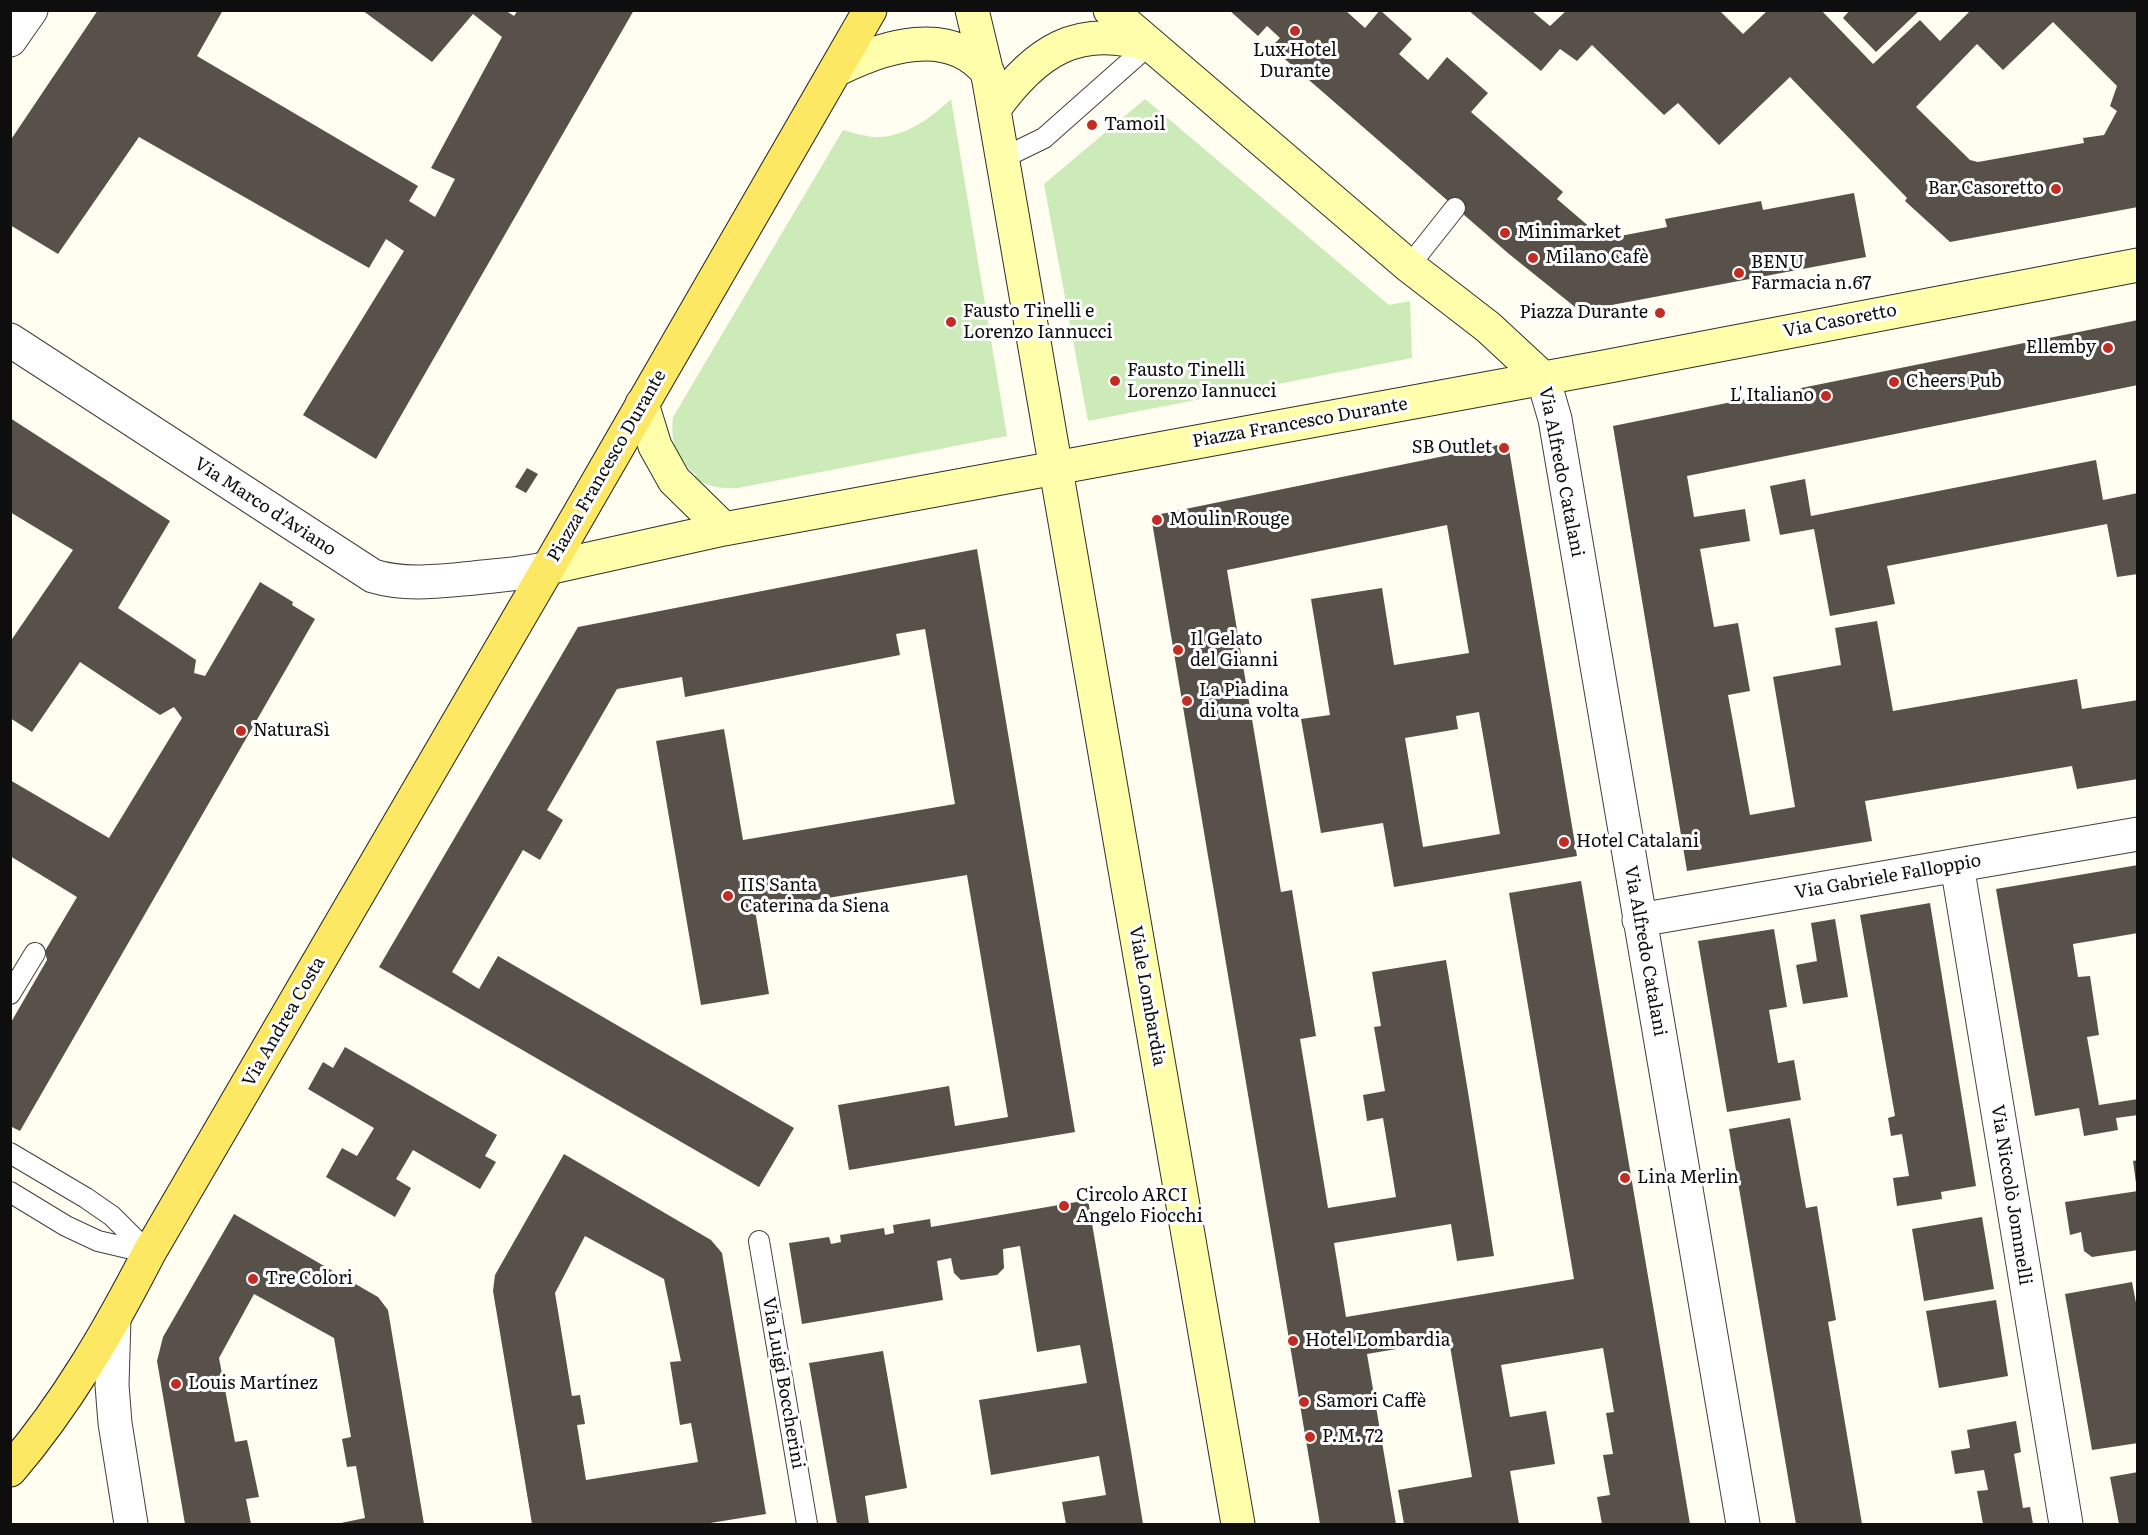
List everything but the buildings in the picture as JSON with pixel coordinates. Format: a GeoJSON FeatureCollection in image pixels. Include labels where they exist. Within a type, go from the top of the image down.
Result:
{"type":"FeatureCollection","features":[{"type":"Feature","properties":{"kind":"main road","name":"Piazza Francesco Durante"},"geometry":{"type":"LineString","coordinates":[[548,568],[870,10]]}},
{"type":"Feature","properties":{"kind":"main road","name":"Via Andrea Costa"},"geometry":{"type":"LineString","coordinates":[[10,1470],[52,1417],[114,1319],[149,1253],[548,568]]}},
{"type":"Feature","properties":{"kind":"street"},"geometry":{"type":"LineString","coordinates":[[10,40],[30,10]]}},
{"type":"Feature","properties":{"kind":"street"},"geometry":{"type":"LineString","coordinates":[[972,10],[990,87],[1056,468]]}},
{"type":"Feature","properties":{"kind":"street"},"geometry":{"type":"LineString","coordinates":[[990,87],[991,10]]}},
{"type":"Feature","properties":{"kind":"street"},"geometry":{"type":"LineString","coordinates":[[1110,10],[1409,266],[1488,327],[1543,378]]}},
{"type":"Feature","properties":{"kind":"street"},"geometry":{"type":"LineString","coordinates":[[990,87],[1008,90],[1032,65],[1055,49],[1080,40],[1108,37],[1149,45]]}},
{"type":"Feature","properties":{"kind":"street"},"geometry":{"type":"LineString","coordinates":[[836,70],[889,48],[929,44],[964,53],[980,63],[990,87]]}},
{"type":"Feature","properties":{"kind":"street","name":"Via Casoretto"},"geometry":{"type":"LineString","coordinates":[[1543,378],[2138,265]]}},
{"type":"Feature","properties":{"kind":"street","name":"Via Marco d'Aviano"},"geometry":{"type":"LineString","coordinates":[[10,340],[373,576],[398,581],[428,582],[508,575],[548,568]]}},
{"type":"Feature","properties":{"kind":"street","name":"Piazza Francesco Durante"},"geometry":{"type":"LineString","coordinates":[[548,568],[723,529],[1543,378]]}},
{"type":"Feature","properties":{"kind":"street","name":"Via Alfredo Catalani"},"geometry":{"type":"LineString","coordinates":[[1543,378],[1555,419],[1743,1524]]}},
{"type":"Feature","properties":{"kind":"street"},"geometry":{"type":"LineString","coordinates":[[642,404],[655,446],[674,480],[723,529]]}},
{"type":"Feature","properties":{"kind":"street","name":"Viale Lombardia"},"geometry":{"type":"LineString","coordinates":[[1056,468],[1238,1524]]}},
{"type":"Feature","properties":{"kind":"street","name":"Via Gabriele Falloppio"},"geometry":{"type":"LineString","coordinates":[[1639,920],[2138,834]]}},
{"type":"Feature","properties":{"kind":"street","name":"Via Niccolò Jommelli"},"geometry":{"type":"LineString","coordinates":[[1957,865],[2066,1524]]}},
{"type":"Feature","properties":{"kind":"street"},"geometry":{"type":"LineString","coordinates":[[114,1319],[112,1375],[115,1423],[130,1524]]}},
{"type":"Feature","properties":{"kind":"lane"},"geometry":{"type":"LineString","coordinates":[[1003,159],[1044,138],[1149,45]]}},
{"type":"Feature","properties":{"kind":"lane"},"geometry":{"type":"LineString","coordinates":[[1409,266],[1455,208]]}},
{"type":"Feature","properties":{"kind":"lane"},"geometry":{"type":"LineString","coordinates":[[10,994],[35,952]]}},
{"type":"Feature","properties":{"kind":"lane"},"geometry":{"type":"LineString","coordinates":[[10,1153],[106,1212],[149,1253]]}},
{"type":"Feature","properties":{"kind":"lane"},"geometry":{"type":"LineString","coordinates":[[10,1192],[81,1233],[113,1246],[149,1253]]}},
{"type":"Feature","properties":{"kind":"lane","name":"Via Luigi Boccherini"},"geometry":{"type":"LineString","coordinates":[[759,1241],[807,1524]]}},
{"type":"Feature","properties":{"kind":"green space"},"geometry":{"type":"Polygon","coordinates":[[[951,99],[1007,436],[738,488],[715,487],[694,478],[696,475],[684,463],[676,450],[673,417],[843,130],[872,137],[891,136],[919,124],[951,99]]]}},
{"type":"Feature","properties":{"kind":"green space"},"geometry":{"type":"Polygon","coordinates":[[[1145,99],[1389,305],[1410,301],[1412,358],[1088,421],[1044,184],[1145,99]]]}},
{"type":"Feature","properties":{"kind":"place","name":"Lux Hotel Durante"},"geometry":{"type":"Point","coordinates":[1295,31]}},
{"type":"Feature","properties":{"kind":"place","name":"Tamoil"},"geometry":{"type":"Point","coordinates":[1092,125]}},
{"type":"Feature","properties":{"kind":"place","name":"Bar Casoretto"},"geometry":{"type":"Point","coordinates":[2056,189]}},
{"type":"Feature","properties":{"kind":"place","name":"Minimarket"},"geometry":{"type":"Point","coordinates":[1505,233]}},
{"type":"Feature","properties":{"kind":"place","name":"Milano Cafè"},"geometry":{"type":"Point","coordinates":[1533,258]}},
{"type":"Feature","properties":{"kind":"place","name":"BENU Farmacia n.67"},"geometry":{"type":"Point","coordinates":[1739,273]}},
{"type":"Feature","properties":{"kind":"place","name":"Piazza Durante"},"geometry":{"type":"Point","coordinates":[1660,313]}},
{"type":"Feature","properties":{"kind":"place","name":"Fausto Tinelli e Lorenzo Iannucci"},"geometry":{"type":"Point","coordinates":[951,322]}},
{"type":"Feature","properties":{"kind":"place","name":"Ellemby"},"geometry":{"type":"Point","coordinates":[2108,348]}},
{"type":"Feature","properties":{"kind":"place","name":"Fausto Tinelli Lorenzo Iannucci"},"geometry":{"type":"Point","coordinates":[1115,381]}},
{"type":"Feature","properties":{"kind":"place","name":"Cheers Pub"},"geometry":{"type":"Point","coordinates":[1894,382]}},
{"type":"Feature","properties":{"kind":"place","name":"L' Italiano"},"geometry":{"type":"Point","coordinates":[1826,396]}},
{"type":"Feature","properties":{"kind":"place","name":"SB Outlet"},"geometry":{"type":"Point","coordinates":[1504,448]}},
{"type":"Feature","properties":{"kind":"place","name":"Moulin Rouge"},"geometry":{"type":"Point","coordinates":[1157,520]}},
{"type":"Feature","properties":{"kind":"place","name":"Il Gelato del Gianni"},"geometry":{"type":"Point","coordinates":[1178,650]}},
{"type":"Feature","properties":{"kind":"place","name":"La Piadina di una volta"},"geometry":{"type":"Point","coordinates":[1187,701]}},
{"type":"Feature","properties":{"kind":"place","name":"NaturaSì"},"geometry":{"type":"Point","coordinates":[241,731]}},
{"type":"Feature","properties":{"kind":"place","name":"Hotel Catalani"},"geometry":{"type":"Point","coordinates":[1564,842]}},
{"type":"Feature","properties":{"kind":"place","name":"IIS Santa Caterina da Siena"},"geometry":{"type":"Point","coordinates":[728,896]}},
{"type":"Feature","properties":{"kind":"place","name":"Lina Merlin"},"geometry":{"type":"Point","coordinates":[1625,1178]}},
{"type":"Feature","properties":{"kind":"place","name":"Circolo ARCI Angelo Fiocchi"},"geometry":{"type":"Point","coordinates":[1064,1206]}},
{"type":"Feature","properties":{"kind":"place","name":"Tre Colori"},"geometry":{"type":"Point","coordinates":[253,1279]}},
{"type":"Feature","properties":{"kind":"place","name":"Hotel Lombardia"},"geometry":{"type":"Point","coordinates":[1293,1341]}},
{"type":"Feature","properties":{"kind":"place","name":"Louis Martínez"},"geometry":{"type":"Point","coordinates":[176,1384]}},
{"type":"Feature","properties":{"kind":"place","name":"Samori Caffè"},"geometry":{"type":"Point","coordinates":[1304,1402]}},
{"type":"Feature","properties":{"kind":"place","name":"P.M. 72"},"geometry":{"type":"Point","coordinates":[1310,1437]}}]}
